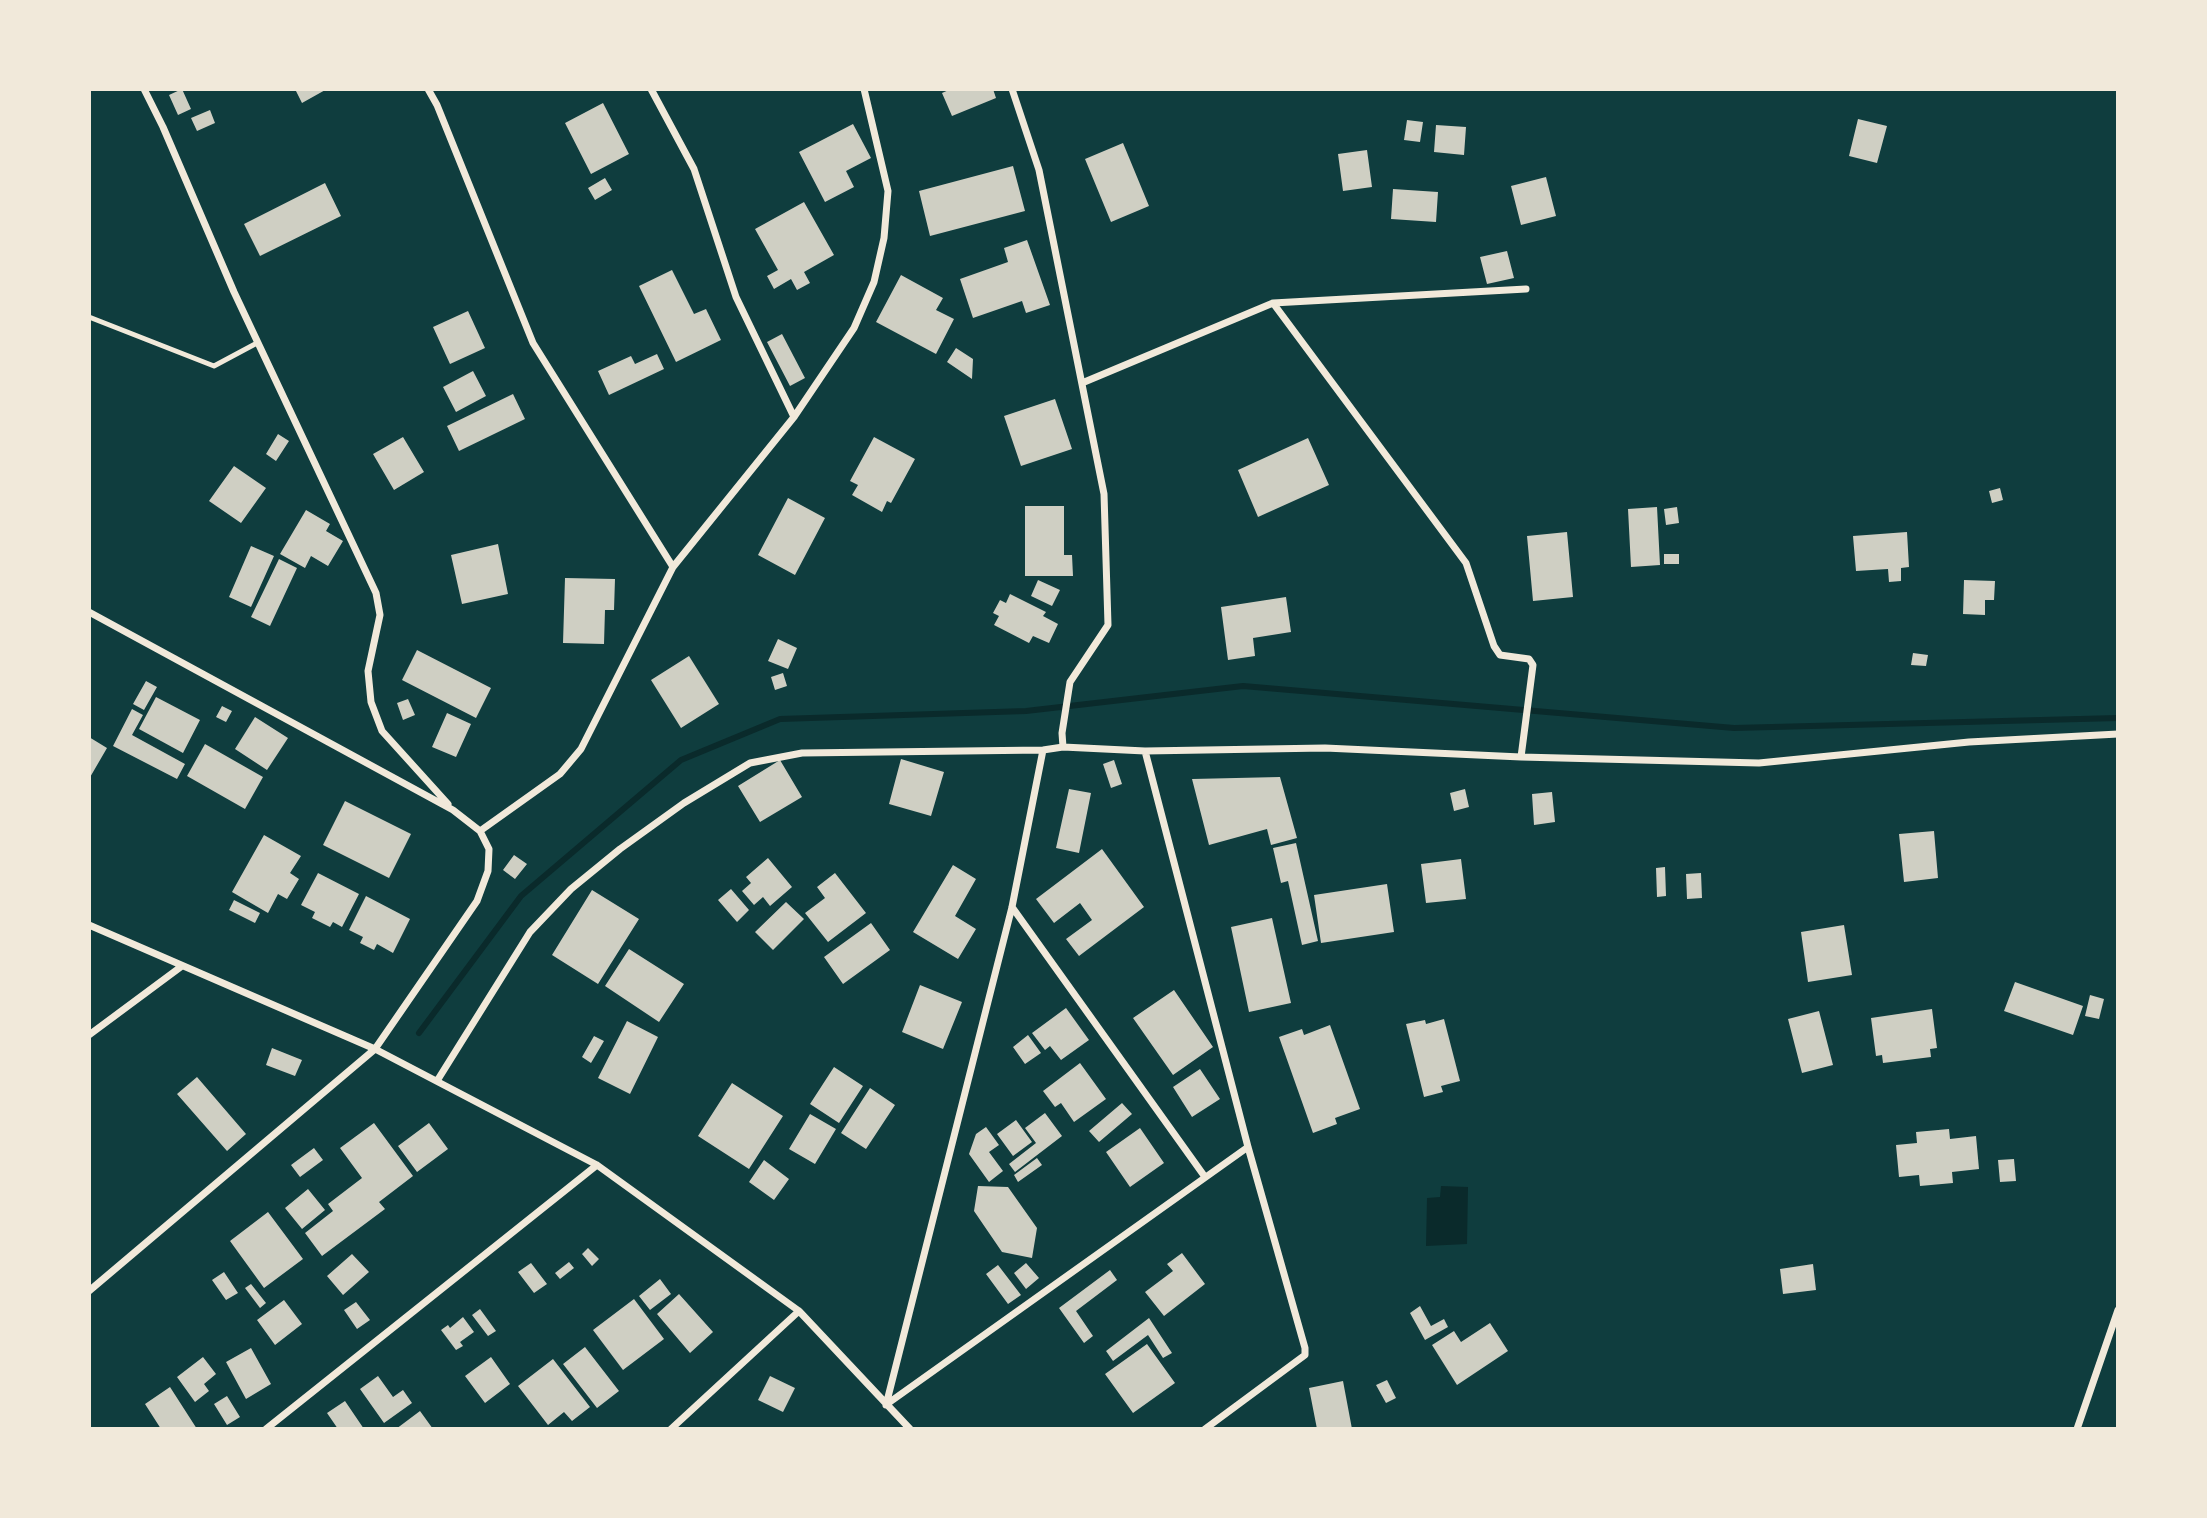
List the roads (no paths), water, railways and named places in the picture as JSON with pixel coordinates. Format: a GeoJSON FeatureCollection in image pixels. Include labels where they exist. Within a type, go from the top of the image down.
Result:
{"type":"FeatureCollection","features":[{"type":"Feature","properties":{"kind":"street"},"geometry":{"type":"LineString","coordinates":[[144,89],[257,343],[376,593],[380,615],[368,671],[371,702],[382,731],[453,810]]}},
{"type":"Feature","properties":{"kind":"street"},"geometry":{"type":"LineString","coordinates":[[428,89],[437,104],[533,343],[673,567]]}},
{"type":"Feature","properties":{"kind":"street"},"geometry":{"type":"LineString","coordinates":[[651,89],[694,169],[736,297],[794,417]]}},
{"type":"Feature","properties":{"kind":"street"},"geometry":{"type":"LineString","coordinates":[[480,831],[560,774],[581,749],[673,567],[794,417],[854,328],[874,282],[884,238],[888,191],[864,89]]}},
{"type":"Feature","properties":{"kind":"street"},"geometry":{"type":"LineString","coordinates":[[1012,89],[1039,170],[1104,494],[1108,625],[1070,682],[1062,733],[1063,747]]}},
{"type":"Feature","properties":{"kind":"street"},"geometry":{"type":"LineString","coordinates":[[1082,383],[1273,303],[1526,289]]}},
{"type":"Feature","properties":{"kind":"street"},"geometry":{"type":"LineString","coordinates":[[1273,303],[1466,563],[1494,646],[1500,655],[1529,659],[1534,664],[1521,757]]}},
{"type":"Feature","properties":{"kind":"street"},"geometry":{"type":"LineString","coordinates":[[89,612],[453,810],[480,831],[489,849],[488,871],[477,901],[376,1049],[89,1290]]}},
{"type":"Feature","properties":{"kind":"street"},"geometry":{"type":"LineString","coordinates":[[437,1081],[530,932],[571,889],[620,849],[684,803],[750,763],[802,753],[1043,750],[1063,747],[1145,751],[1325,748],[1521,757],[1759,763],[1969,742],[2118,734]]}},
{"type":"Feature","properties":{"kind":"street"},"geometry":{"type":"LineString","coordinates":[[886,1405],[1012,907],[1043,750]]}},
{"type":"Feature","properties":{"kind":"street"},"geometry":{"type":"LineString","coordinates":[[1145,751],[1305,1355],[1205,1429]]}},
{"type":"Feature","properties":{"kind":"street"},"geometry":{"type":"LineString","coordinates":[[1012,907],[1205,1177]]}},
{"type":"Feature","properties":{"kind":"street"},"geometry":{"type":"LineString","coordinates":[[89,925],[376,1049],[597,1165],[799,1311],[910,1429]]}},
{"type":"Feature","properties":{"kind":"street"},"geometry":{"type":"LineString","coordinates":[[89,1035],[182,967]]}},
{"type":"Feature","properties":{"kind":"street"},"geometry":{"type":"LineString","coordinates":[[886,1405],[1248,1147]]}},
{"type":"Feature","properties":{"kind":"street"},"geometry":{"type":"LineString","coordinates":[[266,1429],[597,1165]]}},
{"type":"Feature","properties":{"kind":"street"},"geometry":{"type":"LineString","coordinates":[[2077,1429],[2118,1310]]}},
{"type":"Feature","properties":{"kind":"street"},"geometry":{"type":"LineString","coordinates":[[671,1429],[799,1311]]}},
{"type":"Feature","properties":{"kind":"lane"},"geometry":{"type":"LineString","coordinates":[[89,317],[214,366],[257,343]]}},
{"type":"Feature","properties":{"kind":"water"},"geometry":{"type":"Polygon","coordinates":[[[1441,1186],[1468,1187],[1467,1244],[1426,1246],[1427,1198],[1440,1197],[1441,1186]]]}},
{"type":"Feature","properties":{"kind":"waterway"},"geometry":{"type":"LineString","coordinates":[[419,1033],[521,896],[681,760],[780,719],[1026,711],[1243,686],[1734,728],[2118,718]]}}]}
